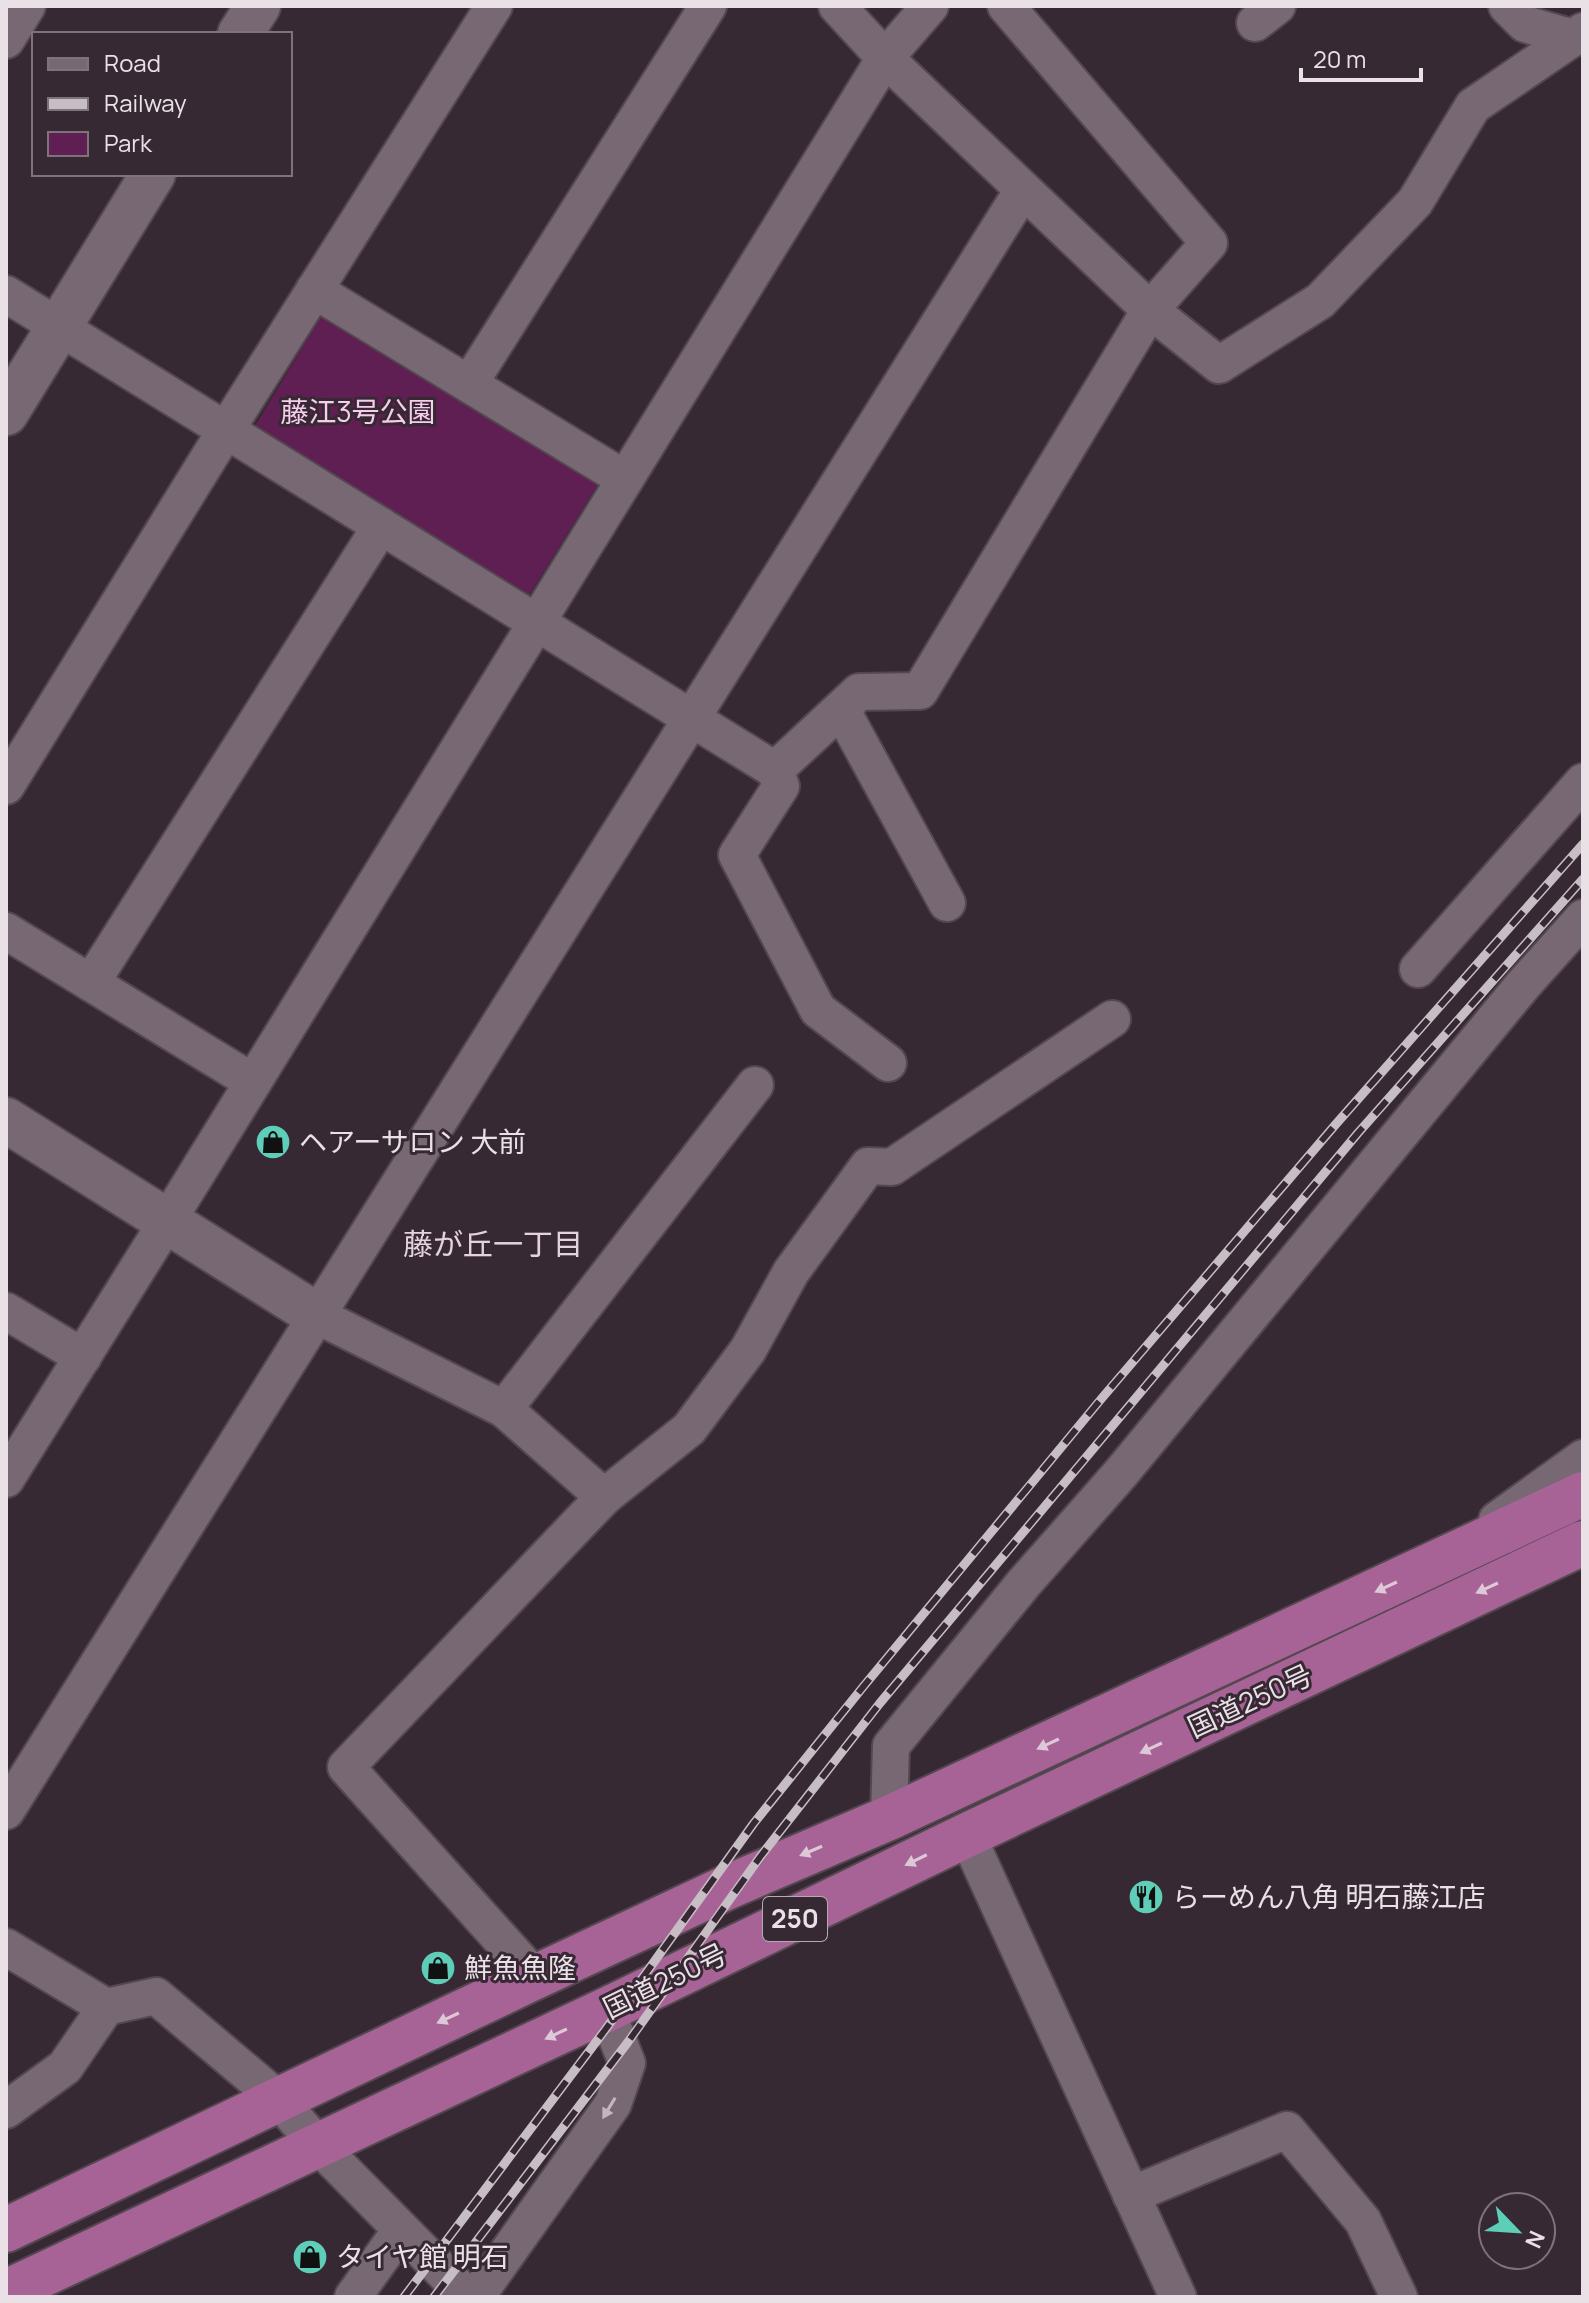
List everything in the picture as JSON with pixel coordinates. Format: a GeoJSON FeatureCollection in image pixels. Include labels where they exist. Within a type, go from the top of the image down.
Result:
{"type":"FeatureCollection","features":[{"type":"Feature","properties":{"kind":"highway","name":"国道250号"},"geometry":{"type":"LineString","coordinates":[[6,2230],[535,1977],[728,1887],[889,1818],[1583,1494]]}},
{"type":"Feature","properties":{"kind":"highway","name":"国道250号"},"geometry":{"type":"LineString","coordinates":[[6,2292],[606,2010],[967,1835],[1571,1555]]}},
{"type":"Feature","properties":{"kind":"street"},"geometry":{"type":"LineString","coordinates":[[6,40],[27,6]]}},
{"type":"Feature","properties":{"kind":"street"},"geometry":{"type":"LineString","coordinates":[[241,32],[258,6]]}},
{"type":"Feature","properties":{"kind":"street"},"geometry":{"type":"LineString","coordinates":[[6,786],[494,6]]}},
{"type":"Feature","properties":{"kind":"street"},"geometry":{"type":"LineString","coordinates":[[469,384],[708,6]]}},
{"type":"Feature","properties":{"kind":"street"},"geometry":{"type":"LineString","coordinates":[[837,6],[885,58],[1150,310],[1219,365],[1320,301],[1415,202],[1473,106],[1578,35]]}},
{"type":"Feature","properties":{"kind":"street"},"geometry":{"type":"LineString","coordinates":[[6,1479],[885,58],[930,6]]}},
{"type":"Feature","properties":{"kind":"street"},"geometry":{"type":"LineString","coordinates":[[775,770],[859,692],[920,691],[1150,310],[1209,243],[1006,6]]}},
{"type":"Feature","properties":{"kind":"street"},"geometry":{"type":"LineString","coordinates":[[1507,6],[1525,24],[1578,35]]}},
{"type":"Feature","properties":{"kind":"street"},"geometry":{"type":"LineString","coordinates":[[6,413],[152,176]]}},
{"type":"Feature","properties":{"kind":"street"},"geometry":{"type":"LineString","coordinates":[[6,1811],[1023,190]]}},
{"type":"Feature","properties":{"kind":"street"},"geometry":{"type":"LineString","coordinates":[[314,290],[625,479]]}},
{"type":"Feature","properties":{"kind":"street"},"geometry":{"type":"LineString","coordinates":[[6,294],[775,770],[781,786],[737,855],[818,1010],[888,1063]]}},
{"type":"Feature","properties":{"kind":"street"},"geometry":{"type":"LineString","coordinates":[[91,983],[381,526]]}},
{"type":"Feature","properties":{"kind":"street"},"geometry":{"type":"LineString","coordinates":[[841,709],[947,903]]}},
{"type":"Feature","properties":{"kind":"street"},"geometry":{"type":"LineString","coordinates":[[1418,969],[1583,782]]}},
{"type":"Feature","properties":{"kind":"street"},"geometry":{"type":"LineString","coordinates":[[889,1818],[891,1746],[1024,1583],[1121,1473],[1523,985],[1583,918]]}},
{"type":"Feature","properties":{"kind":"street"},"geometry":{"type":"LineString","coordinates":[[6,931],[253,1082]]}},
{"type":"Feature","properties":{"kind":"street"},"geometry":{"type":"LineString","coordinates":[[535,1977],[346,1767],[604,1497],[689,1429],[748,1350],[791,1272],[868,1166],[892,1167],[1112,1019]]}},
{"type":"Feature","properties":{"kind":"street"},"geometry":{"type":"LineString","coordinates":[[504,1409],[755,1085]]}},
{"type":"Feature","properties":{"kind":"street"},"geometry":{"type":"LineString","coordinates":[[6,1120],[318,1316],[504,1409],[604,1497]]}},
{"type":"Feature","properties":{"kind":"street"},"geometry":{"type":"LineString","coordinates":[[6,1311],[83,1357]]}},
{"type":"Feature","properties":{"kind":"street"},"geometry":{"type":"LineString","coordinates":[[1438,1563],[1583,1458]]}},
{"type":"Feature","properties":{"kind":"street"},"geometry":{"type":"LineString","coordinates":[[967,1835],[1178,2297]]}},
{"type":"Feature","properties":{"kind":"street"},"geometry":{"type":"LineString","coordinates":[[6,1947],[106,2007]]}},
{"type":"Feature","properties":{"kind":"street"},"geometry":{"type":"LineString","coordinates":[[6,2110],[65,2067],[106,2007],[156,1996],[277,2098],[318,2145],[468,2297]]}},
{"type":"Feature","properties":{"kind":"street"},"geometry":{"type":"LineString","coordinates":[[476,2297],[613,2104],[627,2063],[606,2010]]}},
{"type":"Feature","properties":{"kind":"street"},"geometry":{"type":"LineString","coordinates":[[1131,2195],[1287,2130],[1363,2221],[1399,2297]]}},
{"type":"Feature","properties":{"kind":"street"},"geometry":{"type":"LineString","coordinates":[[353,2297],[401,2230]]}},
{"type":"Feature","properties":{"kind":"green space","name":"藤江3号公園"},"geometry":{"type":"Polygon","coordinates":[[[325,310],[600,481],[528,597],[254,428],[325,310]]]}},
{"type":"Feature","properties":{"kind":"railway"},"geometry":{"type":"LineString","coordinates":[[404,2297],[605,2030],[754,1823],[863,1687],[1102,1398],[1336,1124],[1583,844]]}},
{"type":"Feature","properties":{"kind":"railway"},"geometry":{"type":"LineString","coordinates":[[434,2297],[628,2042],[760,1857],[880,1703],[1358,1133],[1583,879]]}},
{"type":"Feature","properties":{"kind":"place","name":"ヘアーサロン 大前"},"geometry":{"type":"Point","coordinates":[273,1142]}},
{"type":"Feature","properties":{"kind":"place","name":"らーめん八角 明石藤江店"},"geometry":{"type":"Point","coordinates":[1146,1897]}},
{"type":"Feature","properties":{"kind":"place","name":"鮮魚魚隆"},"geometry":{"type":"Point","coordinates":[438,1968]}},
{"type":"Feature","properties":{"kind":"place","name":"タイヤ館 明石"},"geometry":{"type":"Point","coordinates":[310,2257]}},
{"type":"Feature","properties":{"kind":"district","name":"藤が丘一丁目"},"geometry":{"type":"Point","coordinates":[493,1245]}}]}
